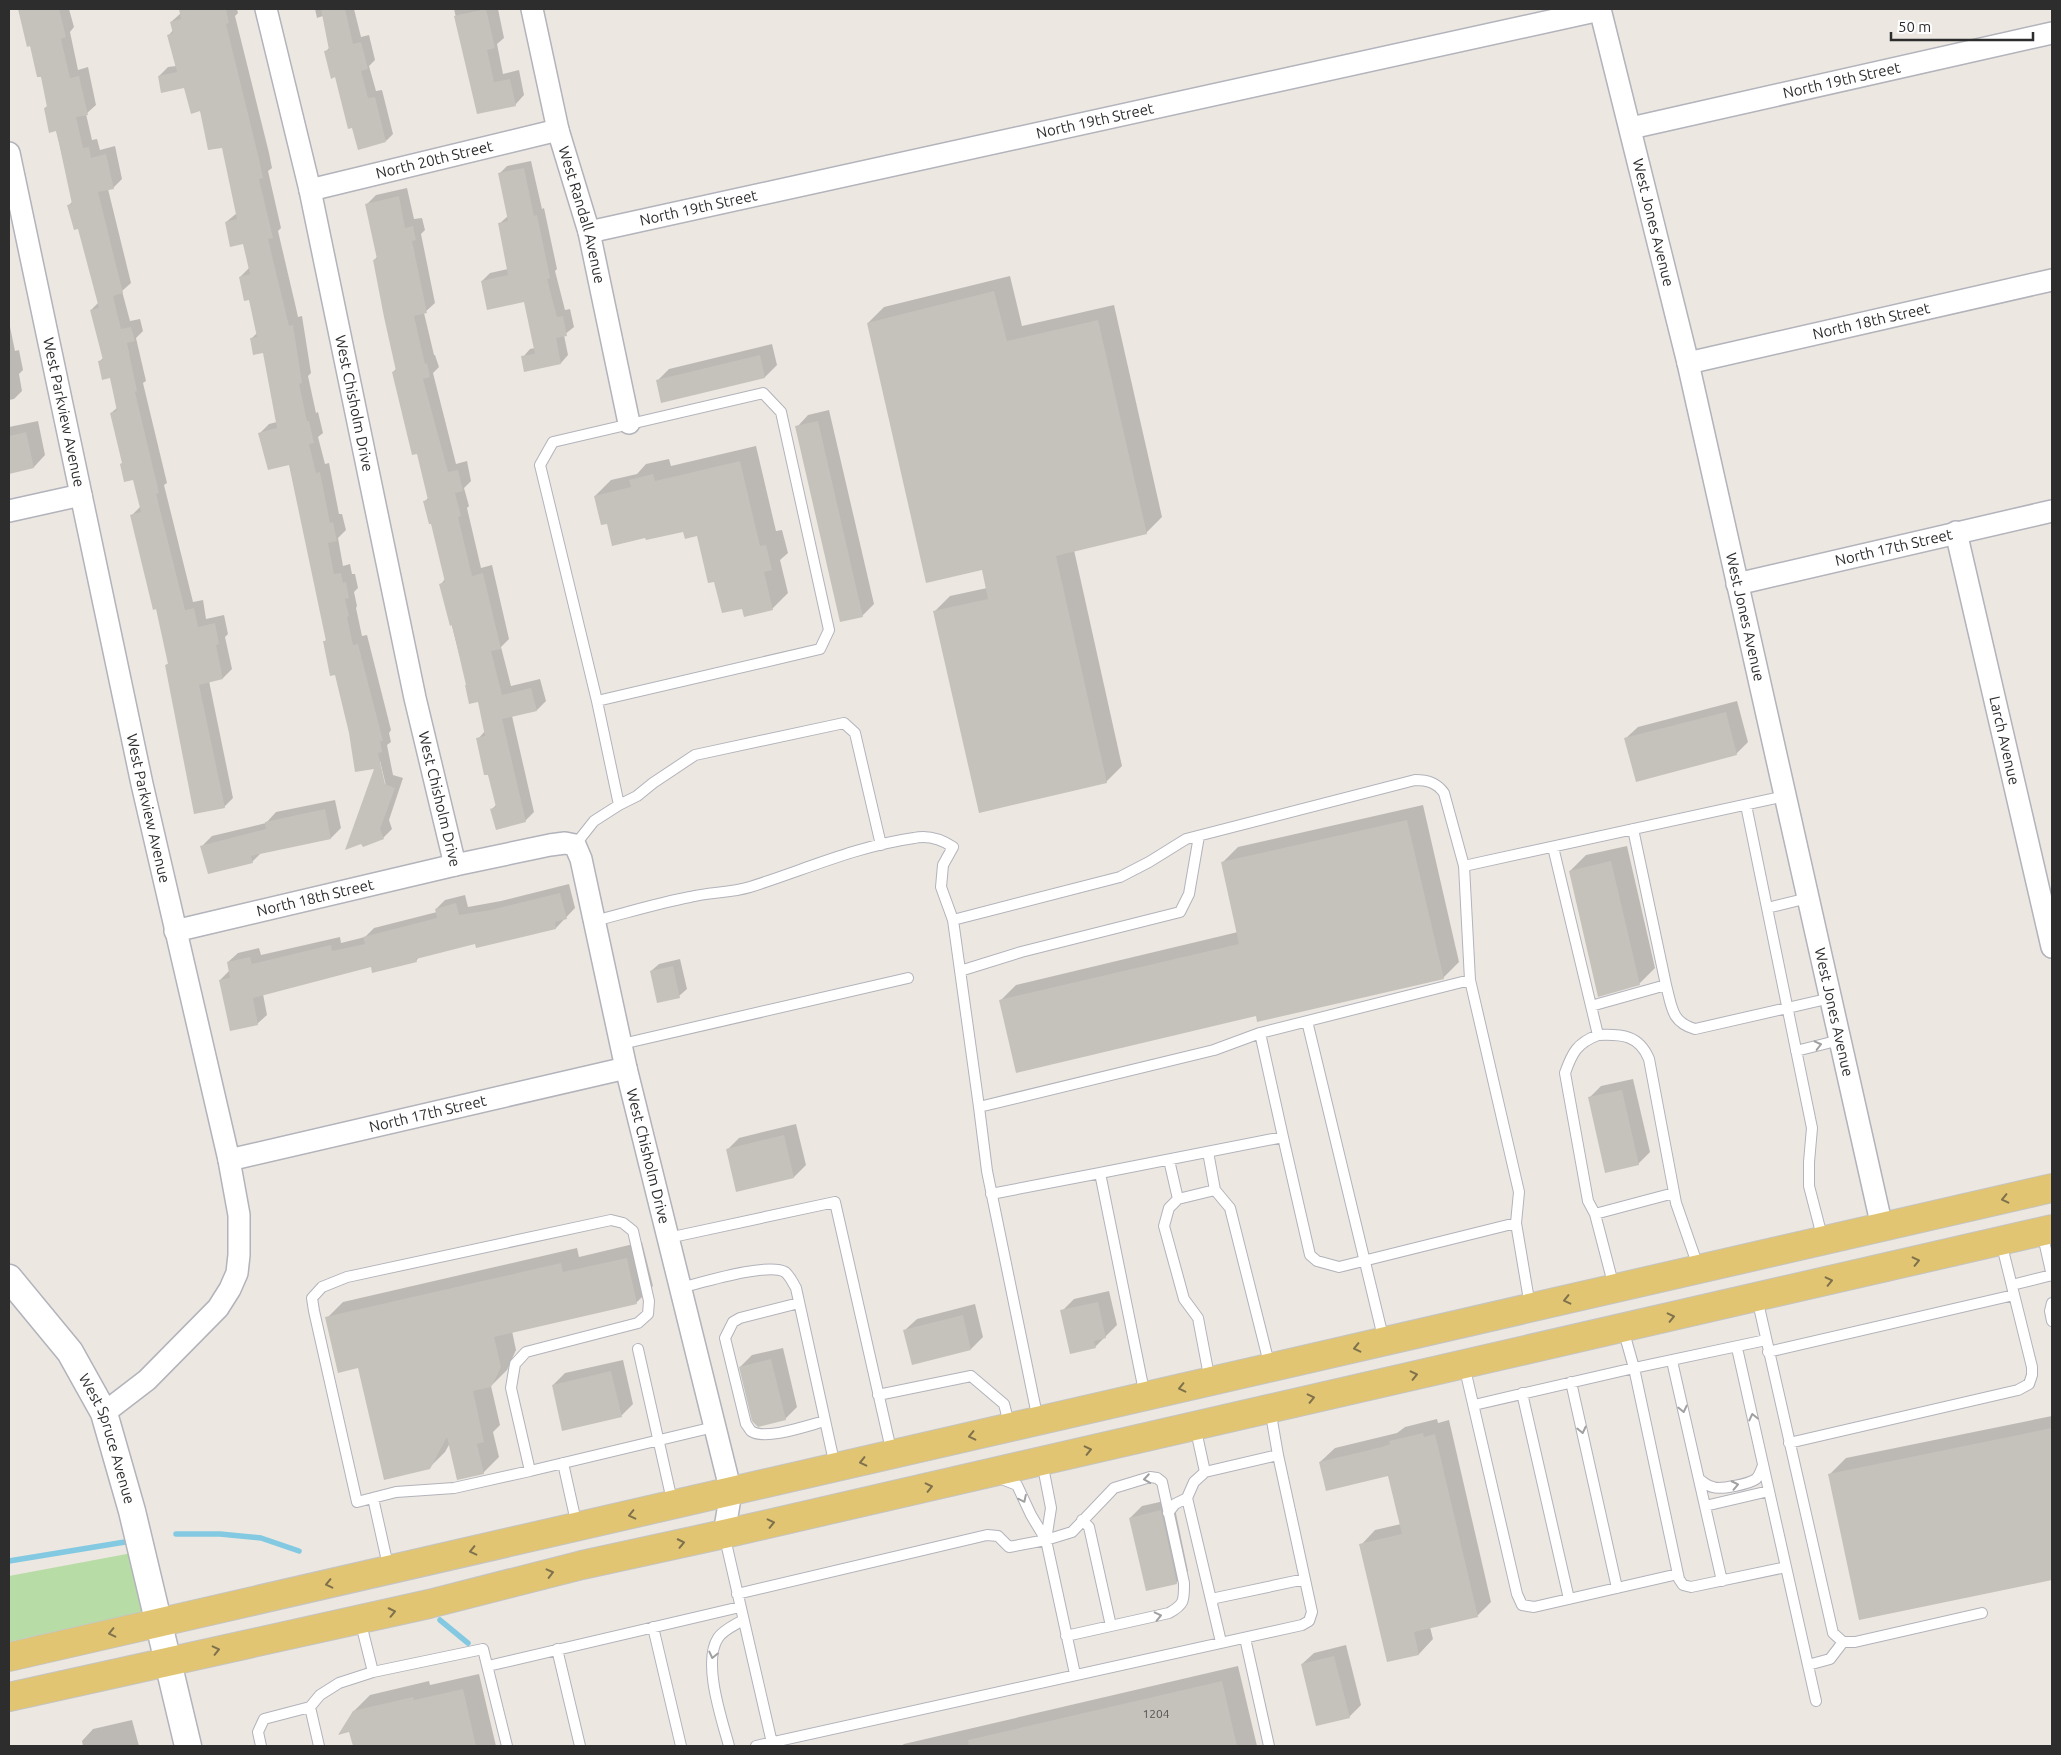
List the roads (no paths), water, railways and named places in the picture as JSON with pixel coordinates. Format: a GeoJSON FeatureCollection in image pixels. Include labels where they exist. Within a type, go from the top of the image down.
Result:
{"type":"FeatureCollection","features":[{"type":"Feature","properties":{"kind":"main road"},"geometry":{"type":"LineString","coordinates":[[9,1657],[2052,1188]]}},
{"type":"Feature","properties":{"kind":"main road"},"geometry":{"type":"LineString","coordinates":[[1945,1213],[1954,1252]]}},
{"type":"Feature","properties":{"kind":"main road"},"geometry":{"type":"LineString","coordinates":[[9,1697],[429,1604],[582,1565],[2047,1230]]}},
{"type":"Feature","properties":{"kind":"main road"},"geometry":{"type":"LineString","coordinates":[[1614,1289],[1623,1328]]}},
{"type":"Feature","properties":{"kind":"street","name":"West Chisholm Drive"},"geometry":{"type":"LineString","coordinates":[[266,9],[310,190],[415,698],[455,865],[565,843],[575,845],[581,859],[626,1068],[730,1492],[724,1534]]}},
{"type":"Feature","properties":{"kind":"street","name":"West Randall Avenue"},"geometry":{"type":"LineString","coordinates":[[532,9],[558,130],[588,232],[629,423]]}},
{"type":"Feature","properties":{"kind":"street","name":"West Jones Avenue"},"geometry":{"type":"LineString","coordinates":[[1600,9],[1688,363],[1882,1227]]}},
{"type":"Feature","properties":{"kind":"street","name":"North 19th Street"},"geometry":{"type":"LineString","coordinates":[[588,232],[1600,9]]}},
{"type":"Feature","properties":{"kind":"street","name":"North 19th Street"},"geometry":{"type":"LineString","coordinates":[[1631,128],[2052,33]]}},
{"type":"Feature","properties":{"kind":"street","name":"North 20th Street"},"geometry":{"type":"LineString","coordinates":[[310,190],[558,130]]}},
{"type":"Feature","properties":{"kind":"street","name":"West Parkview Avenue"},"geometry":{"type":"LineString","coordinates":[[9,153],[142,784],[229,1160],[239,1215],[239,1255],[236,1273],[230,1288],[218,1308],[147,1380],[104,1413]]}},
{"type":"Feature","properties":{"kind":"street","name":"North 18th Street"},"geometry":{"type":"LineString","coordinates":[[1688,363],[2052,280]]}},
{"type":"Feature","properties":{"kind":"street"},"geometry":{"type":"LineString","coordinates":[[9,511],[81,495]]}},
{"type":"Feature","properties":{"kind":"street","name":"North 17th Street"},"geometry":{"type":"LineString","coordinates":[[1737,584],[2052,511]]}},
{"type":"Feature","properties":{"kind":"street","name":"Larch Avenue"},"geometry":{"type":"LineString","coordinates":[[1956,532],[2052,947]]}},
{"type":"Feature","properties":{"kind":"street","name":"North 18th Street"},"geometry":{"type":"LineString","coordinates":[[175,931],[455,865]]}},
{"type":"Feature","properties":{"kind":"street","name":"North 17th Street"},"geometry":{"type":"LineString","coordinates":[[229,1160],[626,1068]]}},
{"type":"Feature","properties":{"kind":"street","name":"West Spruce Avenue"},"geometry":{"type":"LineString","coordinates":[[9,1278],[70,1352],[104,1413],[132,1511],[160,1622],[188,1746]]}},
{"type":"Feature","properties":{"kind":"lane"},"geometry":{"type":"LineString","coordinates":[[596,701],[820,649],[830,630],[781,412],[763,393],[553,442],[540,465],[596,701],[618,804]]}},
{"type":"Feature","properties":{"kind":"lane"},"geometry":{"type":"LineString","coordinates":[[575,845],[594,821],[618,804],[637,796],[652,783],[695,754],[844,722],[855,733],[881,845]]}},
{"type":"Feature","properties":{"kind":"lane"},"geometry":{"type":"LineString","coordinates":[[953,920],[1120,877],[1186,839],[1415,780],[1424,780],[1439,786],[1444,793],[1464,866],[1470,980],[1519,1192],[1516,1223],[1530,1308]]}},
{"type":"Feature","properties":{"kind":"lane"},"geometry":{"type":"LineString","coordinates":[[1464,866],[1785,796]]}},
{"type":"Feature","properties":{"kind":"lane"},"geometry":{"type":"LineString","coordinates":[[1746,805],[1812,1128],[1808,1162],[1809,1186],[1824,1241]]}},
{"type":"Feature","properties":{"kind":"lane"},"geometry":{"type":"LineString","coordinates":[[1633,829],[1666,985],[1675,1018],[1684,1026],[1695,1029],[1831,998]]}},
{"type":"Feature","properties":{"kind":"lane"},"geometry":{"type":"LineString","coordinates":[[960,970],[1021,952],[1180,912],[1189,894],[1200,836]]}},
{"type":"Feature","properties":{"kind":"lane"},"geometry":{"type":"LineString","coordinates":[[594,921],[691,896],[727,892],[749,887],[795,870],[915,837],[931,837],[944,841],[953,847],[942,865],[941,887],[953,920],[991,1194],[1038,1421]]}},
{"type":"Feature","properties":{"kind":"lane"},"geometry":{"type":"LineString","coordinates":[[1553,847],[1598,1035]]}},
{"type":"Feature","properties":{"kind":"lane"},"geometry":{"type":"LineString","coordinates":[[1767,908],[1808,898]]}},
{"type":"Feature","properties":{"kind":"lane"},"geometry":{"type":"LineString","coordinates":[[622,1044],[908,978]]}},
{"type":"Feature","properties":{"kind":"lane"},"geometry":{"type":"LineString","coordinates":[[979,1107],[1214,1050],[1260,1033],[1470,980]]}},
{"type":"Feature","properties":{"kind":"lane"},"geometry":{"type":"LineString","coordinates":[[1591,1006],[1666,985]]}},
{"type":"Feature","properties":{"kind":"lane"},"geometry":{"type":"LineString","coordinates":[[1307,1021],[1385,1342]]}},
{"type":"Feature","properties":{"kind":"lane"},"geometry":{"type":"LineString","coordinates":[[1260,1033],[1310,1255],[1317,1261],[1339,1267],[1516,1223]]}},
{"type":"Feature","properties":{"kind":"lane"},"geometry":{"type":"LineString","coordinates":[[1614,1289],[1595,1214],[1588,1201],[1565,1073],[1572,1054],[1586,1040],[1598,1035],[1619,1034],[1632,1039],[1644,1048],[1649,1059],[1674,1193],[1699,1270]]}},
{"type":"Feature","properties":{"kind":"lane"},"geometry":{"type":"LineString","coordinates":[[1796,1051],[1840,1040]]}},
{"type":"Feature","properties":{"kind":"lane"},"geometry":{"type":"LineString","coordinates":[[991,1194],[1283,1137]]}},
{"type":"Feature","properties":{"kind":"lane"},"geometry":{"type":"LineString","coordinates":[[1208,1152],[1215,1190],[1230,1208],[1271,1368]]}},
{"type":"Feature","properties":{"kind":"lane"},"geometry":{"type":"LineString","coordinates":[[1169,1160],[1178,1199]]}},
{"type":"Feature","properties":{"kind":"lane"},"geometry":{"type":"LineString","coordinates":[[1100,1173],[1146,1397]]}},
{"type":"Feature","properties":{"kind":"lane"},"geometry":{"type":"LineString","coordinates":[[1210,1382],[1198,1318],[1184,1299],[1164,1226],[1169,1208],[1178,1199],[1215,1190]]}},
{"type":"Feature","properties":{"kind":"lane"},"geometry":{"type":"LineString","coordinates":[[1595,1214],[1674,1193]]}},
{"type":"Feature","properties":{"kind":"lane"},"geometry":{"type":"LineString","coordinates":[[668,1238],[835,1202],[892,1455]]}},
{"type":"Feature","properties":{"kind":"lane"},"geometry":{"type":"LineString","coordinates":[[530,1471],[511,1388],[515,1364],[526,1352],[638,1323],[648,1314],[649,1301],[632,1231],[623,1223],[610,1220],[356,1275],[322,1287],[312,1298],[357,1502],[396,1492],[454,1488],[530,1471],[714,1427]]}},
{"type":"Feature","properties":{"kind":"lane"},"geometry":{"type":"LineString","coordinates":[[2012,1285],[2052,1276],[2047,1230]]}},
{"type":"Feature","properties":{"kind":"lane"},"geometry":{"type":"LineString","coordinates":[[1789,1443],[2018,1390],[2029,1384],[2032,1367],[2001,1241]]}},
{"type":"Feature","properties":{"kind":"lane"},"geometry":{"type":"LineString","coordinates":[[680,1288],[757,1270],[773,1269],[784,1272],[790,1278],[796,1288],[836,1468]]}},
{"type":"Feature","properties":{"kind":"lane"},"geometry":{"type":"LineString","coordinates":[[1768,1352],[2014,1295]]}},
{"type":"Feature","properties":{"kind":"lane"},"geometry":{"type":"LineString","coordinates":[[1757,1297],[1833,1633],[1843,1642],[1855,1642],[1982,1613]]}},
{"type":"Feature","properties":{"kind":"lane"},"geometry":{"type":"LineString","coordinates":[[799,1303],[740,1318],[734,1322],[726,1338],[746,1424],[751,1431],[760,1434],[771,1434],[825,1421]]}},
{"type":"Feature","properties":{"kind":"lane"},"geometry":{"type":"LineString","coordinates":[[2052,1303],[2050,1311],[2052,1321]]}},
{"type":"Feature","properties":{"kind":"lane"},"geometry":{"type":"LineString","coordinates":[[1623,1328],[1634,1368],[1678,1574],[1683,1585],[1690,1587],[1786,1567]]}},
{"type":"Feature","properties":{"kind":"lane"},"geometry":{"type":"LineString","coordinates":[[1474,1405],[1634,1368],[1737,1348],[1766,1340]]}},
{"type":"Feature","properties":{"kind":"lane"},"geometry":{"type":"LineString","coordinates":[[1737,1348],[1816,1701]]}},
{"type":"Feature","properties":{"kind":"lane"},"geometry":{"type":"LineString","coordinates":[[638,1349],[673,1506]]}},
{"type":"Feature","properties":{"kind":"lane"},"geometry":{"type":"LineString","coordinates":[[1672,1361],[1722,1581]]}},
{"type":"Feature","properties":{"kind":"lane"},"geometry":{"type":"LineString","coordinates":[[1464,1364],[1517,1594],[1522,1605],[1534,1607],[1678,1574]]}},
{"type":"Feature","properties":{"kind":"lane"},"geometry":{"type":"LineString","coordinates":[[878,1394],[971,1376],[1004,1404],[1010,1428]]}},
{"type":"Feature","properties":{"kind":"lane"},"geometry":{"type":"LineString","coordinates":[[1571,1382],[1617,1588]]}},
{"type":"Feature","properties":{"kind":"lane"},"geometry":{"type":"LineString","coordinates":[[1522,1393],[1569,1599]]}},
{"type":"Feature","properties":{"kind":"lane"},"geometry":{"type":"LineString","coordinates":[[756,1746],[1075,1674],[1245,1638],[1302,1625],[1309,1621],[1312,1612],[1278,1455],[1270,1408]]}},
{"type":"Feature","properties":{"kind":"lane"},"geometry":{"type":"LineString","coordinates":[[1195,1426],[1205,1472]]}},
{"type":"Feature","properties":{"kind":"lane"},"geometry":{"type":"LineString","coordinates":[[1221,1642],[1187,1498],[1194,1482],[1205,1472],[1278,1455]]}},
{"type":"Feature","properties":{"kind":"lane"},"geometry":{"type":"LineString","coordinates":[[1042,1461],[1051,1508],[1046,1540]]}},
{"type":"Feature","properties":{"kind":"lane"},"geometry":{"type":"LineString","coordinates":[[563,1463],[577,1527]]}},
{"type":"Feature","properties":{"kind":"lane"},"geometry":{"type":"LineString","coordinates":[[1699,1479],[1715,1488],[1743,1484],[1754,1480],[1760,1474],[1764,1464]]}},
{"type":"Feature","properties":{"kind":"lane"},"geometry":{"type":"LineString","coordinates":[[986,1474],[1017,1485],[1031,1515],[1046,1540],[1075,1674]]}},
{"type":"Feature","properties":{"kind":"lane"},"geometry":{"type":"LineString","coordinates":[[737,1594],[987,1535],[998,1536],[1009,1547],[1046,1540],[1072,1532],[1114,1488],[1150,1477],[1157,1478],[1162,1482],[1184,1583],[1184,1598],[1180,1607],[1169,1613],[1066,1636]]}},
{"type":"Feature","properties":{"kind":"lane"},"geometry":{"type":"LineString","coordinates":[[1706,1506],[1769,1491]]}},
{"type":"Feature","properties":{"kind":"lane"},"geometry":{"type":"LineString","coordinates":[[373,1498],[389,1570]]}},
{"type":"Feature","properties":{"kind":"lane"},"geometry":{"type":"LineString","coordinates":[[1168,1514],[1175,1504],[1187,1498]]}},
{"type":"Feature","properties":{"kind":"lane"},"geometry":{"type":"LineString","coordinates":[[1082,1520],[1089,1527],[1111,1626]]}},
{"type":"Feature","properties":{"kind":"lane"},"geometry":{"type":"LineString","coordinates":[[724,1534],[772,1743]]}},
{"type":"Feature","properties":{"kind":"lane"},"geometry":{"type":"LineString","coordinates":[[1212,1599],[1305,1579]]}},
{"type":"Feature","properties":{"kind":"lane"},"geometry":{"type":"LineString","coordinates":[[488,1666],[740,1607]]}},
{"type":"Feature","properties":{"kind":"lane"},"geometry":{"type":"LineString","coordinates":[[360,1619],[373,1672]]}},
{"type":"Feature","properties":{"kind":"lane"},"geometry":{"type":"LineString","coordinates":[[729,1746],[715,1692],[711,1661],[718,1638],[743,1620]]}},
{"type":"Feature","properties":{"kind":"lane"},"geometry":{"type":"LineString","coordinates":[[653,1627],[681,1746]]}},
{"type":"Feature","properties":{"kind":"lane"},"geometry":{"type":"LineString","coordinates":[[1245,1638],[1269,1746]]}},
{"type":"Feature","properties":{"kind":"lane"},"geometry":{"type":"LineString","coordinates":[[1808,1665],[1830,1659],[1843,1642]]}},
{"type":"Feature","properties":{"kind":"lane"},"geometry":{"type":"LineString","coordinates":[[261,1746],[258,1732],[264,1719],[310,1708],[320,1695],[339,1684],[373,1672],[483,1649],[507,1746]]}},
{"type":"Feature","properties":{"kind":"lane"},"geometry":{"type":"LineString","coordinates":[[557,1650],[580,1746]]}},
{"type":"Feature","properties":{"kind":"lane"},"geometry":{"type":"LineString","coordinates":[[310,1708],[318,1746]]}},
{"type":"Feature","properties":{"kind":"waterway"},"geometry":{"type":"LineString","coordinates":[[176,1534],[220,1534],[261,1538],[299,1551]]}},
{"type":"Feature","properties":{"kind":"waterway"},"geometry":{"type":"LineString","coordinates":[[9,1561],[125,1542]]}},
{"type":"Feature","properties":{"kind":"waterway"},"geometry":{"type":"LineString","coordinates":[[440,1620],[468,1643]]}}]}
